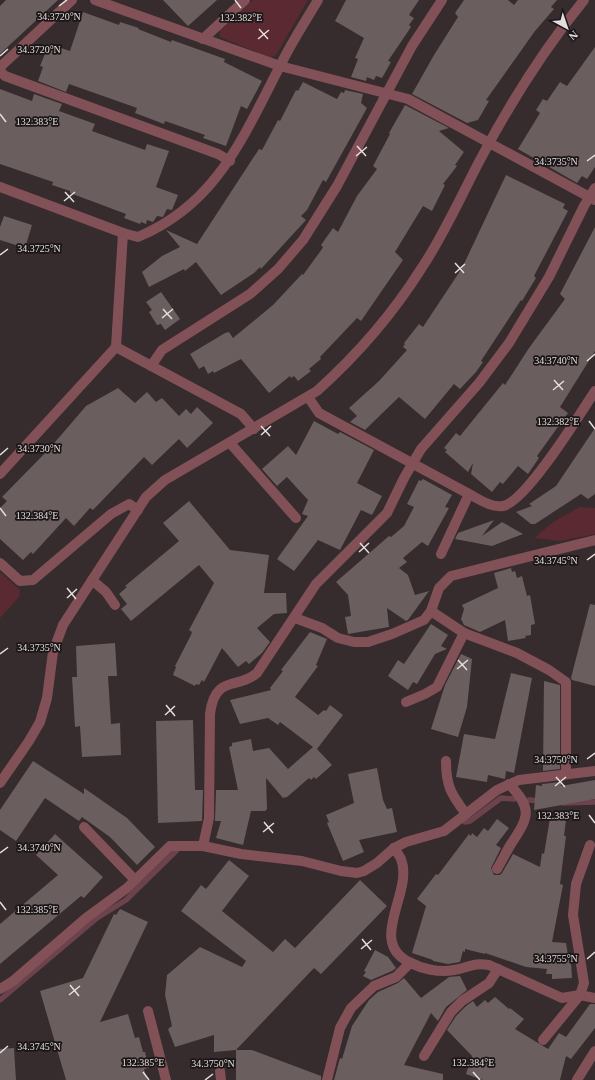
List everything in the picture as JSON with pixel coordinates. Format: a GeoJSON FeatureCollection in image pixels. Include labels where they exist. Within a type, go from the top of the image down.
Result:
{"type":"FeatureCollection","features":[{"type":"Feature","properties":{"kind":"street"},"geometry":{"type":"LineString","coordinates":[[0,67],[72,0]]}},
{"type":"Feature","properties":{"kind":"street"},"geometry":{"type":"LineString","coordinates":[[95,0],[280,66],[386,92],[415,102],[592,199]]}},
{"type":"Feature","properties":{"kind":"street"},"geometry":{"type":"LineString","coordinates":[[203,38],[245,0]]}},
{"type":"Feature","properties":{"kind":"street"},"geometry":{"type":"LineString","coordinates":[[0,187],[123,233],[138,237],[174,218],[206,191],[230,161],[280,66],[318,0]]}},
{"type":"Feature","properties":{"kind":"street"},"geometry":{"type":"LineString","coordinates":[[151,366],[162,350],[250,294],[278,269],[303,240],[337,186],[412,46],[442,0]]}},
{"type":"Feature","properties":{"kind":"street"},"geometry":{"type":"LineString","coordinates":[[0,783],[29,741],[40,722],[47,698],[53,652],[57,638],[70,614],[146,496],[159,484],[308,397],[338,372],[360,349],[408,289],[435,246],[488,143],[528,76],[584,0]]}},
{"type":"Feature","properties":{"kind":"street"},"geometry":{"type":"LineString","coordinates":[[0,71],[5,76],[218,154],[230,161]]}},
{"type":"Feature","properties":{"kind":"street"},"geometry":{"type":"LineString","coordinates":[[203,846],[208,818],[212,704],[215,697],[226,686],[250,678],[257,673],[316,584],[387,513],[412,463],[421,449],[479,383],[513,338],[592,199],[595,188]]}},
{"type":"Feature","properties":{"kind":"street"},"geometry":{"type":"LineString","coordinates":[[0,474],[116,348],[123,233]]}},
{"type":"Feature","properties":{"kind":"street"},"geometry":{"type":"LineString","coordinates":[[116,348],[241,414],[254,429]]}},
{"type":"Feature","properties":{"kind":"street"},"geometry":{"type":"LineString","coordinates":[[308,397],[320,413],[469,494],[497,506],[503,506],[513,502],[538,473],[595,391]]}},
{"type":"Feature","properties":{"kind":"street"},"geometry":{"type":"LineString","coordinates":[[230,443],[296,518]]}},
{"type":"Feature","properties":{"kind":"street"},"geometry":{"type":"LineString","coordinates":[[441,554],[469,494]]}},
{"type":"Feature","properties":{"kind":"street"},"geometry":{"type":"LineString","coordinates":[[0,563],[20,581],[33,580],[111,514],[129,504],[138,510]]}},
{"type":"Feature","properties":{"kind":"street"},"geometry":{"type":"LineString","coordinates":[[294,618],[322,628],[338,638],[354,642],[368,642],[392,634],[424,620],[431,611],[439,588],[451,576],[595,540]]}},
{"type":"Feature","properties":{"kind":"street"},"geometry":{"type":"LineString","coordinates":[[92,580],[106,592],[115,605]]}},
{"type":"Feature","properties":{"kind":"street"},"geometry":{"type":"LineString","coordinates":[[431,611],[464,633],[517,653],[549,670],[566,682],[566,773]]}},
{"type":"Feature","properties":{"kind":"street"},"geometry":{"type":"LineString","coordinates":[[406,702],[425,694],[436,687],[464,633]]}},
{"type":"Feature","properties":{"kind":"street"},"geometry":{"type":"LineString","coordinates":[[446,761],[446,781],[451,794],[466,814]]}},
{"type":"Feature","properties":{"kind":"street"},"geometry":{"type":"LineString","coordinates":[[0,989],[135,880],[170,846],[203,846],[241,854],[302,861],[349,873],[364,871],[394,848],[406,842],[444,831],[492,794],[509,784],[519,780],[566,773],[595,771]]}},
{"type":"Feature","properties":{"kind":"street"},"geometry":{"type":"LineString","coordinates":[[497,869],[525,824],[526,814],[522,799],[509,784]]}},
{"type":"Feature","properties":{"kind":"street"},"geometry":{"type":"LineString","coordinates":[[84,827],[135,880]]}},
{"type":"Feature","properties":{"kind":"street"},"geometry":{"type":"LineString","coordinates":[[542,1040],[580,996],[584,983],[573,915],[576,884],[590,845]]}},
{"type":"Feature","properties":{"kind":"street"},"geometry":{"type":"LineString","coordinates":[[394,848],[401,859],[403,872],[392,922],[391,944],[396,953],[410,963],[434,970],[453,970],[480,963],[498,969],[562,998],[580,996],[595,998]]}},
{"type":"Feature","properties":{"kind":"street"},"geometry":{"type":"LineString","coordinates":[[327,1080],[340,1028],[351,1008],[374,986],[396,977],[410,963]]}},
{"type":"Feature","properties":{"kind":"street"},"geometry":{"type":"LineString","coordinates":[[424,1056],[451,1012],[462,1001],[489,983],[498,969]]}},
{"type":"Feature","properties":{"kind":"street"},"geometry":{"type":"LineString","coordinates":[[148,1011],[166,1080]]}},
{"type":"Feature","properties":{"kind":"street"},"geometry":{"type":"LineString","coordinates":[[577,1080],[595,1051]]}},
{"type":"Feature","properties":{"kind":"shaded area"},"geometry":{"type":"Polygon","coordinates":[[[253,0],[308,0],[276,55],[270,58],[220,37],[220,29],[253,0]]]}},
{"type":"Feature","properties":{"kind":"shaded area"},"geometry":{"type":"Polygon","coordinates":[[[580,507],[595,508],[595,534],[560,541],[534,538],[553,522],[580,507]]]}},
{"type":"Feature","properties":{"kind":"shaded area"},"geometry":{"type":"Polygon","coordinates":[[[0,572],[20,590],[19,597],[0,618],[0,572]]]}},
{"type":"Feature","properties":{"kind":"building"},"geometry":{"type":"Polygon","coordinates":[[[6,0],[58,0],[0,54],[0,6],[6,0]]]}},
{"type":"Feature","properties":{"kind":"building"},"geometry":{"type":"Polygon","coordinates":[[[163,0],[217,0],[188,26],[163,0]]]}},
{"type":"Feature","properties":{"kind":"building"},"geometry":{"type":"Polygon","coordinates":[[[346,0],[419,0],[409,15],[414,18],[409,25],[411,27],[388,61],[391,62],[382,78],[376,76],[374,80],[367,77],[366,81],[351,77],[358,59],[355,58],[364,38],[335,21],[346,0]]]}},
{"type":"Feature","properties":{"kind":"building"},"geometry":{"type":"Polygon","coordinates":[[[464,0],[508,0],[514,5],[518,0],[557,0],[551,7],[554,9],[535,31],[486,100],[489,101],[478,120],[467,123],[412,94],[458,17],[455,13],[464,0]]]}},
{"type":"Feature","properties":{"kind":"building"},"geometry":{"type":"Polygon","coordinates":[[[83,12],[119,25],[120,22],[139,28],[138,29],[171,42],[172,40],[225,59],[224,62],[262,81],[247,109],[241,106],[226,146],[203,138],[205,135],[165,121],[164,124],[135,113],[137,108],[69,84],[66,92],[38,81],[43,67],[40,66],[49,44],[70,51],[83,12]]]}},
{"type":"Feature","properties":{"kind":"building"},"geometry":{"type":"Polygon","coordinates":[[[595,47],[595,167],[587,179],[582,176],[577,183],[518,149],[540,113],[536,110],[543,99],[547,101],[560,82],[567,86],[595,47]]]}},
{"type":"Feature","properties":{"kind":"building"},"geometry":{"type":"Polygon","coordinates":[[[303,82],[337,99],[341,92],[344,93],[345,90],[363,94],[361,103],[367,108],[326,182],[323,180],[307,210],[301,216],[306,220],[261,269],[260,267],[254,273],[221,295],[196,262],[185,271],[184,269],[149,287],[142,272],[162,256],[180,247],[166,230],[197,244],[259,149],[262,150],[278,120],[280,121],[296,90],[298,91],[303,82]]]}},
{"type":"Feature","properties":{"kind":"building"},"geometry":{"type":"Polygon","coordinates":[[[0,89],[32,101],[34,94],[62,104],[59,111],[95,124],[92,131],[145,150],[147,144],[169,151],[156,187],[178,195],[172,210],[167,209],[163,217],[157,216],[153,222],[147,220],[146,224],[141,222],[140,224],[124,218],[126,214],[52,185],[53,182],[0,164],[0,89]]]}},
{"type":"Feature","properties":{"kind":"building"},"geometry":{"type":"Polygon","coordinates":[[[405,105],[449,128],[439,131],[464,152],[455,165],[457,166],[443,184],[445,185],[432,211],[423,206],[395,252],[403,260],[361,321],[357,318],[320,357],[321,359],[309,369],[311,371],[298,381],[294,376],[291,378],[290,376],[269,393],[241,359],[214,373],[213,371],[208,374],[204,366],[199,369],[190,354],[225,333],[229,332],[233,338],[273,305],[302,274],[303,275],[322,249],[323,247],[321,245],[333,228],[338,232],[357,196],[377,169],[373,166],[405,105]]]}},
{"type":"Feature","properties":{"kind":"building"},"geometry":{"type":"Polygon","coordinates":[[[506,175],[565,204],[563,208],[568,211],[534,276],[536,278],[522,301],[521,300],[481,361],[483,362],[476,372],[460,389],[454,384],[425,419],[399,397],[365,430],[350,422],[357,416],[349,408],[379,381],[407,350],[403,347],[405,344],[404,343],[419,324],[423,327],[462,268],[506,175]]]}},
{"type":"Feature","properties":{"kind":"building"},"geometry":{"type":"Polygon","coordinates":[[[4,216],[32,225],[25,248],[0,240],[0,227],[4,216]]]}},
{"type":"Feature","properties":{"kind":"building"},"geometry":{"type":"Polygon","coordinates":[[[595,227],[595,351],[560,407],[568,413],[537,456],[539,458],[528,474],[518,466],[503,484],[500,482],[492,492],[471,474],[473,463],[468,472],[445,452],[447,450],[444,448],[456,433],[460,436],[503,383],[505,385],[529,348],[565,299],[560,294],[595,227]]]}},
{"type":"Feature","properties":{"kind":"building"},"geometry":{"type":"Polygon","coordinates":[[[161,292],[180,319],[165,330],[161,324],[157,325],[149,312],[152,310],[146,302],[161,292]]]}},
{"type":"Feature","properties":{"kind":"building"},"geometry":{"type":"Polygon","coordinates":[[[118,388],[135,403],[147,392],[156,402],[162,398],[179,416],[186,409],[191,414],[197,407],[213,423],[187,448],[179,439],[152,465],[144,457],[93,510],[90,508],[74,526],[66,518],[33,554],[31,552],[23,560],[0,539],[0,508],[7,501],[2,497],[50,448],[86,406],[118,388]]]}},
{"type":"Feature","properties":{"kind":"building"},"geometry":{"type":"Polygon","coordinates":[[[314,421],[338,434],[340,432],[374,450],[357,483],[382,496],[372,515],[361,510],[340,550],[318,540],[294,571],[277,559],[308,516],[302,514],[308,500],[287,477],[277,486],[262,469],[288,446],[296,455],[314,421]]]}},
{"type":"Feature","properties":{"kind":"building"},"geometry":{"type":"Polygon","coordinates":[[[595,428],[595,494],[588,499],[581,494],[535,524],[531,524],[516,512],[532,506],[529,504],[556,486],[595,428]]]}},
{"type":"Feature","properties":{"kind":"building"},"geometry":{"type":"Polygon","coordinates":[[[423,479],[452,495],[445,507],[449,508],[428,546],[422,542],[403,558],[407,562],[399,568],[408,575],[415,595],[429,591],[408,620],[406,621],[387,608],[389,627],[348,634],[345,617],[351,616],[348,595],[336,582],[389,536],[391,537],[404,526],[414,507],[407,504],[419,480],[421,481],[423,479]]]}},
{"type":"Feature","properties":{"kind":"building"},"geometry":{"type":"Polygon","coordinates":[[[189,501],[230,550],[269,555],[264,593],[286,593],[287,613],[274,614],[257,628],[270,642],[262,653],[249,664],[246,661],[238,667],[222,648],[204,682],[202,680],[199,685],[196,684],[195,686],[173,675],[175,666],[191,635],[192,632],[189,630],[214,583],[199,565],[131,621],[121,609],[127,604],[119,594],[127,587],[125,586],[179,541],[163,523],[189,501]]]}},
{"type":"Feature","properties":{"kind":"building"},"geometry":{"type":"Polygon","coordinates":[[[494,520],[482,536],[502,522],[523,534],[492,546],[455,539],[458,533],[494,520]]]}},
{"type":"Feature","properties":{"kind":"building"},"geometry":{"type":"Polygon","coordinates":[[[511,568],[512,572],[515,571],[517,578],[522,576],[527,596],[530,595],[535,624],[531,625],[531,635],[525,636],[526,638],[508,641],[505,620],[480,632],[464,625],[461,619],[464,609],[462,605],[498,588],[494,573],[511,568]]]}},
{"type":"Feature","properties":{"kind":"building"},"geometry":{"type":"Polygon","coordinates":[[[590,604],[595,605],[595,686],[572,680],[571,678],[590,604]]]}},
{"type":"Feature","properties":{"kind":"building"},"geometry":{"type":"Polygon","coordinates":[[[431,624],[448,635],[441,646],[447,649],[435,654],[417,684],[413,682],[408,690],[388,676],[398,660],[404,664],[431,624]]]}},
{"type":"Feature","properties":{"kind":"building"},"geometry":{"type":"Polygon","coordinates":[[[310,632],[327,639],[316,665],[318,666],[295,697],[318,715],[324,710],[326,711],[330,705],[343,715],[317,749],[332,765],[316,779],[314,777],[311,780],[309,778],[287,797],[283,798],[266,778],[267,809],[265,811],[251,811],[243,845],[216,838],[221,821],[215,821],[216,790],[238,790],[229,747],[232,746],[232,743],[251,739],[253,751],[269,748],[288,769],[313,747],[280,722],[278,725],[268,718],[240,724],[230,700],[271,690],[270,688],[283,671],[281,670],[310,632]]]}},
{"type":"Feature","properties":{"kind":"building"},"geometry":{"type":"Polygon","coordinates":[[[115,643],[117,676],[108,676],[111,724],[120,723],[121,755],[82,757],[80,726],[75,727],[72,677],[77,677],[76,646],[115,643]]]}},
{"type":"Feature","properties":{"kind":"building"},"geometry":{"type":"Polygon","coordinates":[[[461,654],[472,659],[467,707],[458,737],[431,729],[445,685],[461,654]]]}},
{"type":"Feature","properties":{"kind":"building"},"geometry":{"type":"Polygon","coordinates":[[[511,673],[532,678],[514,773],[506,771],[505,779],[488,775],[487,782],[456,777],[464,734],[495,739],[511,673]]]}},
{"type":"Feature","properties":{"kind":"building"},"geometry":{"type":"Polygon","coordinates":[[[544,681],[560,685],[560,769],[543,771],[544,681]]]}},
{"type":"Feature","properties":{"kind":"building"},"geometry":{"type":"Polygon","coordinates":[[[193,720],[195,790],[203,790],[202,821],[158,823],[156,721],[193,720]]]}},
{"type":"Feature","properties":{"kind":"building"},"geometry":{"type":"Polygon","coordinates":[[[33,761],[84,794],[84,788],[127,818],[155,847],[137,865],[110,837],[82,817],[79,821],[45,798],[16,841],[0,830],[0,810],[33,761]]]}},
{"type":"Feature","properties":{"kind":"building"},"geometry":{"type":"Polygon","coordinates":[[[377,768],[383,800],[387,809],[392,808],[397,832],[359,840],[364,852],[343,861],[327,823],[329,822],[326,815],[354,803],[348,774],[377,768]]]}},
{"type":"Feature","properties":{"kind":"building"},"geometry":{"type":"Polygon","coordinates":[[[595,780],[595,799],[534,810],[536,785],[542,786],[542,784],[561,782],[561,786],[595,780]]]}},
{"type":"Feature","properties":{"kind":"building"},"geometry":{"type":"Polygon","coordinates":[[[550,818],[566,820],[564,836],[566,836],[560,884],[563,885],[552,942],[566,943],[569,961],[571,961],[572,978],[552,979],[552,974],[546,974],[547,969],[526,967],[485,953],[465,949],[460,962],[448,964],[433,961],[412,953],[426,906],[417,899],[436,874],[438,875],[469,834],[471,836],[472,833],[477,837],[484,828],[488,831],[497,819],[509,828],[496,845],[501,848],[491,868],[494,875],[500,875],[513,854],[540,867],[542,853],[544,854],[550,818]]]}},
{"type":"Feature","properties":{"kind":"building"},"geometry":{"type":"Polygon","coordinates":[[[55,834],[103,877],[84,898],[81,896],[0,964],[0,924],[58,875],[36,855],[55,834]]]}},
{"type":"Feature","properties":{"kind":"building"},"geometry":{"type":"Polygon","coordinates":[[[229,860],[249,876],[222,911],[273,952],[285,939],[295,948],[360,880],[387,906],[321,974],[314,968],[236,1050],[214,1052],[214,1035],[175,1047],[168,1029],[172,1026],[165,995],[167,975],[200,947],[242,967],[246,961],[181,911],[201,885],[206,889],[229,860]]]}},
{"type":"Feature","properties":{"kind":"building"},"geometry":{"type":"Polygon","coordinates":[[[120,909],[148,922],[100,1022],[128,1014],[135,1038],[139,1037],[143,1052],[145,1052],[149,1068],[144,1069],[147,1080],[66,1080],[40,991],[83,978],[114,914],[116,915],[120,909]]]}},
{"type":"Feature","properties":{"kind":"building"},"geometry":{"type":"Polygon","coordinates":[[[375,950],[388,957],[396,968],[371,980],[363,976],[375,950]]]}},
{"type":"Feature","properties":{"kind":"building"},"geometry":{"type":"Polygon","coordinates":[[[460,976],[467,990],[446,1007],[438,1021],[431,1013],[404,1065],[443,1074],[443,1080],[334,1080],[340,1058],[342,1059],[352,1026],[369,1000],[378,992],[398,983],[404,978],[421,998],[449,977],[460,976]]]}},
{"type":"Feature","properties":{"kind":"building"},"geometry":{"type":"Polygon","coordinates":[[[495,997],[524,1019],[515,1029],[548,1049],[559,1033],[566,1037],[590,1004],[595,1004],[595,1028],[571,1059],[566,1056],[560,1080],[483,1080],[466,1074],[472,1056],[447,1030],[456,1016],[473,1001],[477,1007],[485,1000],[488,1003],[495,997]]]}},
{"type":"Feature","properties":{"kind":"building"},"geometry":{"type":"Polygon","coordinates":[[[14,1048],[16,1080],[0,1080],[0,1049],[14,1048]]]}},
{"type":"Feature","properties":{"kind":"building"},"geometry":{"type":"Polygon","coordinates":[[[236,1050],[252,1050],[321,1076],[321,1080],[236,1080],[236,1050]]]}},
{"type":"Feature","properties":{"kind":"waterway"},"geometry":{"type":"LineString","coordinates":[[465,822],[470,821],[501,798],[514,799]]}},
{"type":"Feature","properties":{"kind":"waterway"},"geometry":{"type":"LineString","coordinates":[[529,800],[541,801]]}},
{"type":"Feature","properties":{"kind":"waterway"},"geometry":{"type":"LineString","coordinates":[[563,803],[595,802]]}},
{"type":"Feature","properties":{"kind":"waterway"},"geometry":{"type":"LineString","coordinates":[[0,1000],[97,918],[126,900],[176,851]]}}]}
